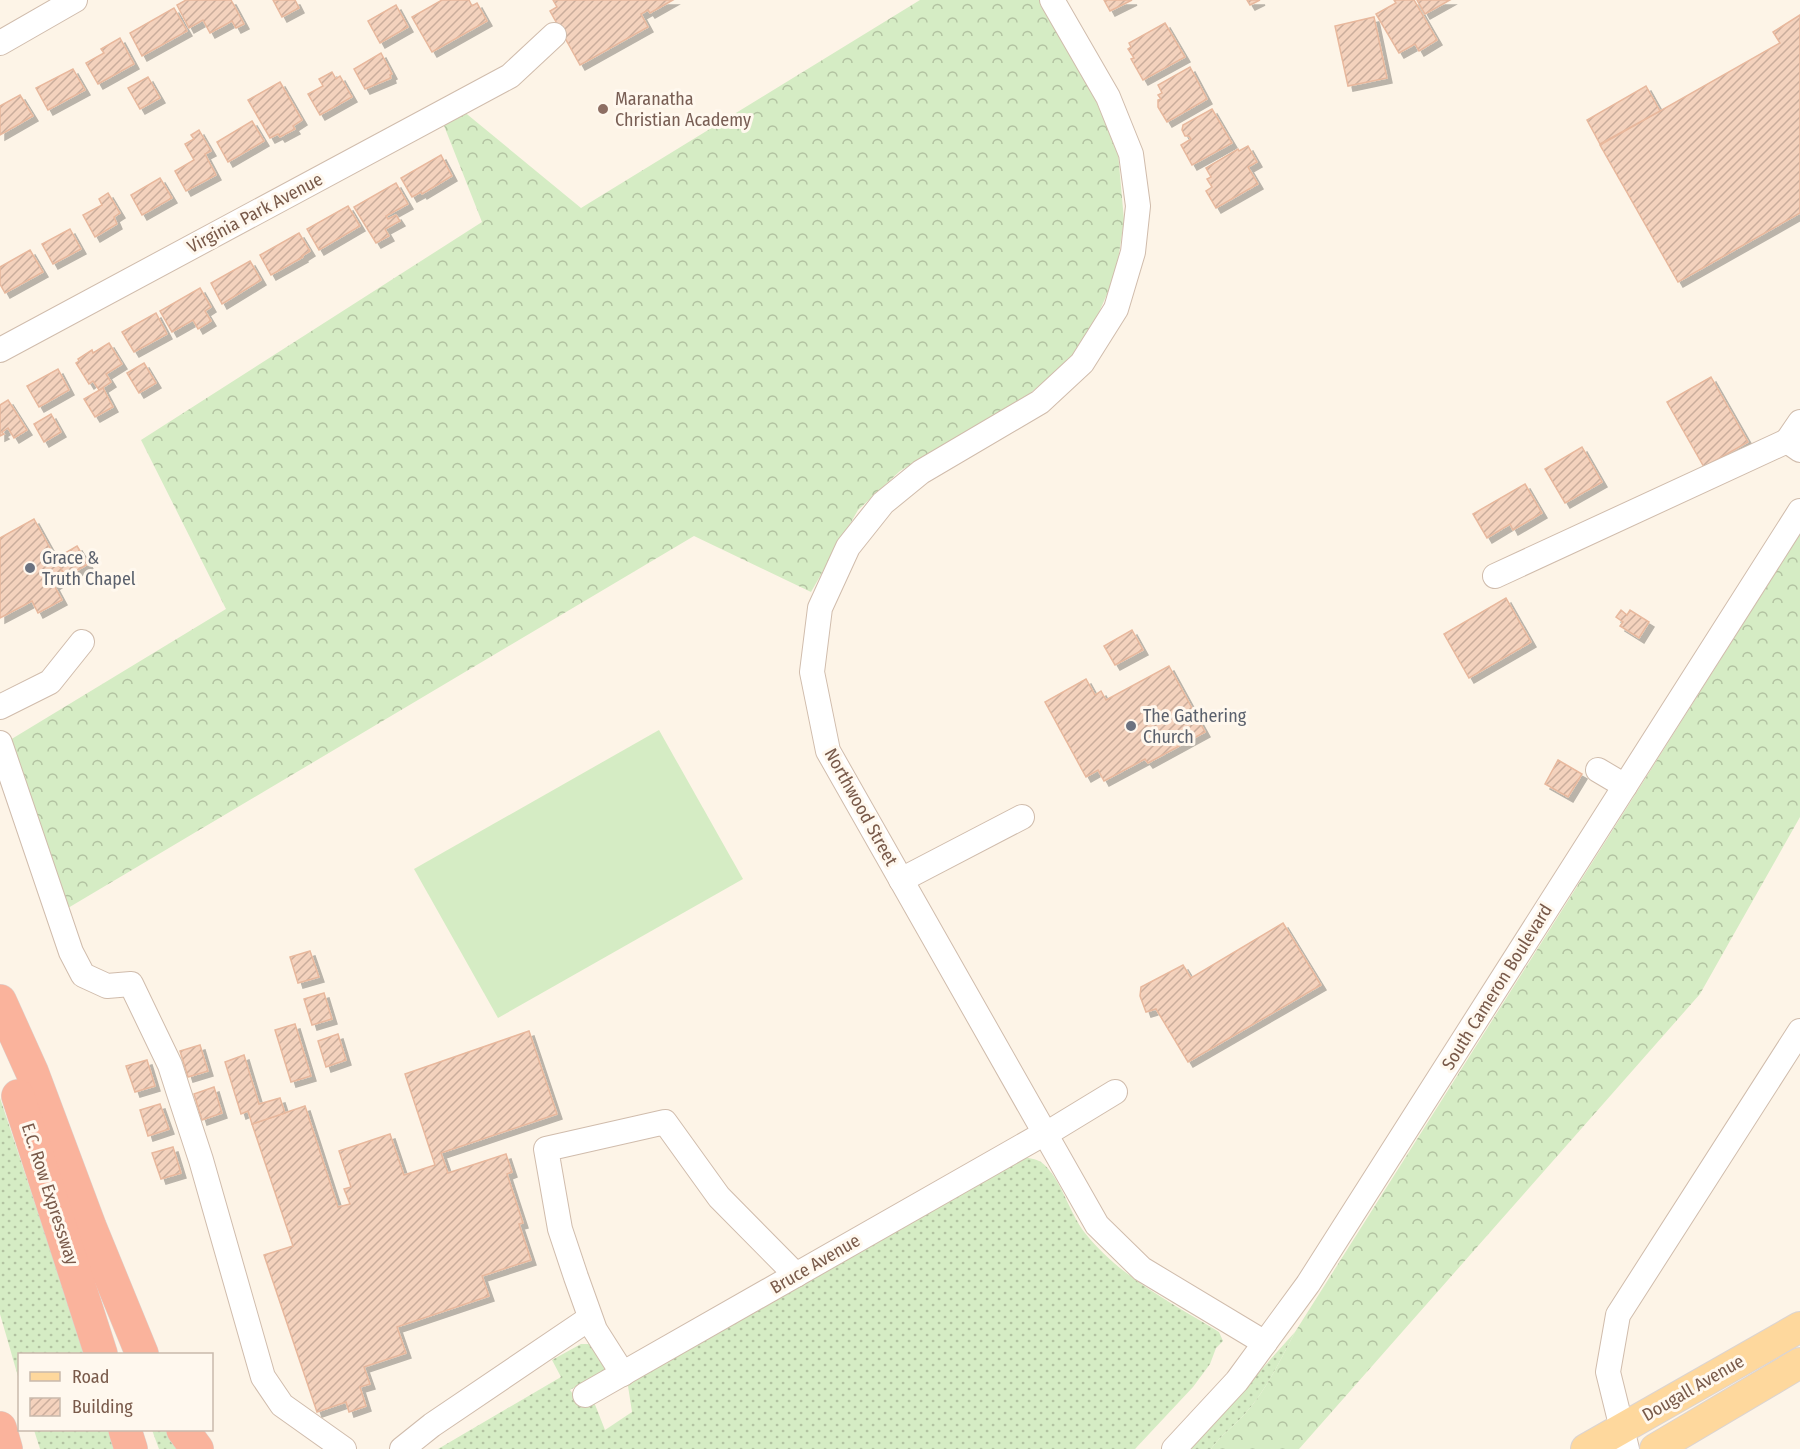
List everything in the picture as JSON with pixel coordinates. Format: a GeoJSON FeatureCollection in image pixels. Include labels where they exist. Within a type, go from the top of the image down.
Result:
{"type":"FeatureCollection","features":[{"type":"Feature","properties":{"kind":"highway"},"geometry":{"type":"LineString","coordinates":[[0,1001],[32,1072],[90,1227],[142,1353]]}},
{"type":"Feature","properties":{"kind":"highway","name":"E.C. Row Expressway"},"geometry":{"type":"LineString","coordinates":[[0,1033],[101,1353]]}},
{"type":"Feature","properties":{"kind":"highway"},"geometry":{"type":"LineString","coordinates":[[0,1428],[6,1449]]}},
{"type":"Feature","properties":{"kind":"highway"},"geometry":{"type":"LineString","coordinates":[[125,1431],[131,1449]]}},
{"type":"Feature","properties":{"kind":"highway"},"geometry":{"type":"LineString","coordinates":[[184,1431],[197,1449]]}},
{"type":"Feature","properties":{"kind":"main road","name":"Dougall Avenue"},"geometry":{"type":"LineString","coordinates":[[1586,1449],[1624,1439],[1800,1327]]}},
{"type":"Feature","properties":{"kind":"main road","name":"Dougall Avenue"},"geometry":{"type":"LineString","coordinates":[[1654,1449],[1800,1363]]}},
{"type":"Feature","properties":{"kind":"street"},"geometry":{"type":"LineString","coordinates":[[0,43],[75,0]]}},
{"type":"Feature","properties":{"kind":"street","name":"Northwood Street"},"geometry":{"type":"LineString","coordinates":[[1052,0],[1108,97],[1131,154],[1138,206],[1133,252],[1116,309],[1082,363],[1040,402],[921,472],[883,503],[848,547],[820,608],[812,672],[828,750],[1097,1225],[1142,1269],[1265,1342]]}},
{"type":"Feature","properties":{"kind":"street","name":"Virginia Park Avenue"},"geometry":{"type":"LineString","coordinates":[[0,350],[510,76],[554,35]]}},
{"type":"Feature","properties":{"kind":"street"},"geometry":{"type":"LineString","coordinates":[[1495,576],[1796,438]]}},
{"type":"Feature","properties":{"kind":"street","name":"South Cameron Boulevard"},"geometry":{"type":"LineString","coordinates":[[1174,1449],[1238,1381],[1308,1284],[1800,511]]}},
{"type":"Feature","properties":{"kind":"street"},"geometry":{"type":"LineString","coordinates":[[0,707],[50,682],[82,642]]}},
{"type":"Feature","properties":{"kind":"street"},"geometry":{"type":"LineString","coordinates":[[0,743],[70,952],[83,975],[107,986],[131,984],[170,1065],[201,1160],[263,1377],[282,1405],[344,1449]]}},
{"type":"Feature","properties":{"kind":"street"},"geometry":{"type":"LineString","coordinates":[[1598,770],[1625,786]]}},
{"type":"Feature","properties":{"kind":"street"},"geometry":{"type":"LineString","coordinates":[[902,880],[1022,817]]}},
{"type":"Feature","properties":{"kind":"street"},"geometry":{"type":"LineString","coordinates":[[1624,1439],[1608,1372],[1618,1315],[1800,1030]]}},
{"type":"Feature","properties":{"kind":"street","name":"Bruce Avenue"},"geometry":{"type":"LineString","coordinates":[[585,1395],[1115,1092]]}},
{"type":"Feature","properties":{"kind":"street"},"geometry":{"type":"LineString","coordinates":[[622,1374],[590,1318],[560,1229],[546,1149],[664,1122],[719,1197],[796,1275]]}},
{"type":"Feature","properties":{"kind":"street"},"geometry":{"type":"LineString","coordinates":[[402,1449],[432,1425],[590,1318]]}},
{"type":"Feature","properties":{"kind":"green space"},"geometry":{"type":"Polygon","coordinates":[[[920,0],[1040,0],[1087,80],[1118,153],[1124,220],[1116,274],[1096,319],[1069,361],[1029,394],[900,471],[858,510],[811,592],[694,536],[68,908],[10,740],[226,609],[141,440],[482,222],[439,113],[457,104],[581,208],[920,0]]]}},
{"type":"Feature","properties":{"kind":"green space"},"geometry":{"type":"Polygon","coordinates":[[[1800,534],[1800,817],[1700,994],[1299,1449],[1211,1449],[1243,1416],[1266,1386],[1295,1332],[1800,534]]]}},
{"type":"Feature","properties":{"kind":"green space"},"geometry":{"type":"Polygon","coordinates":[[[659,730],[743,879],[498,1018],[414,869],[659,730]]]}},
{"type":"Feature","properties":{"kind":"green space"},"geometry":{"type":"Polygon","coordinates":[[[0,1098],[85,1353],[18,1353],[18,1377],[0,1314],[0,1098]]]}},
{"type":"Feature","properties":{"kind":"green space"},"geometry":{"type":"Polygon","coordinates":[[[1023,1157],[1039,1161],[1048,1169],[1079,1225],[1114,1263],[1165,1300],[1219,1332],[1223,1341],[1216,1348],[1210,1364],[1193,1387],[1135,1449],[438,1449],[561,1377],[552,1360],[581,1344],[592,1344],[606,1369],[570,1390],[582,1407],[594,1402],[605,1430],[632,1412],[628,1386],[643,1371],[1023,1157]]]}},
{"type":"Feature","properties":{"kind":"green space"},"geometry":{"type":"Polygon","coordinates":[[[1295,1332],[1266,1386],[1243,1416],[1211,1449],[1190,1449],[1295,1332]]]}},
{"type":"Feature","properties":{"kind":"green space"},"geometry":{"type":"Polygon","coordinates":[[[34,1431],[109,1431],[115,1449],[40,1449],[34,1431]]]}},
{"type":"Feature","properties":{"kind":"green space"},"geometry":{"type":"Polygon","coordinates":[[[152,1431],[175,1431],[187,1449],[159,1449],[152,1431]]]}},
{"type":"Feature","properties":{"kind":"building"},"geometry":{"type":"Polygon","coordinates":[[[186,0],[231,0],[244,24],[236,28],[232,21],[210,33],[203,20],[189,28],[177,5],[186,0]]]}},
{"type":"Feature","properties":{"kind":"building"},"geometry":{"type":"Polygon","coordinates":[[[273,0],[295,0],[299,8],[282,17],[273,0]]]}},
{"type":"Feature","properties":{"kind":"building"},"geometry":{"type":"Polygon","coordinates":[[[442,0],[469,0],[472,6],[477,3],[487,21],[432,52],[412,17],[442,0]]]}},
{"type":"Feature","properties":{"kind":"building"},"geometry":{"type":"Polygon","coordinates":[[[553,0],[673,0],[650,13],[648,10],[641,14],[648,27],[580,65],[550,11],[557,7],[553,0]]]}},
{"type":"Feature","properties":{"kind":"building"},"geometry":{"type":"Polygon","coordinates":[[[1104,0],[1132,0],[1110,11],[1104,0]]]}},
{"type":"Feature","properties":{"kind":"building"},"geometry":{"type":"Polygon","coordinates":[[[1247,0],[1260,0],[1250,5],[1247,0]]]}},
{"type":"Feature","properties":{"kind":"building"},"geometry":{"type":"Polygon","coordinates":[[[1394,0],[1414,0],[1437,40],[1419,51],[1415,44],[1399,53],[1376,14],[1396,3],[1394,0]]]}},
{"type":"Feature","properties":{"kind":"building"},"geometry":{"type":"Polygon","coordinates":[[[1417,0],[1450,0],[1425,14],[1417,0]]]}},
{"type":"Feature","properties":{"kind":"building"},"geometry":{"type":"Polygon","coordinates":[[[396,5],[408,27],[380,43],[368,21],[396,5]]]}},
{"type":"Feature","properties":{"kind":"building"},"geometry":{"type":"Polygon","coordinates":[[[174,8],[187,31],[142,56],[130,33],[174,8]]]}},
{"type":"Feature","properties":{"kind":"building"},"geometry":{"type":"Polygon","coordinates":[[[1800,15],[1800,213],[1678,282],[1600,145],[1780,43],[1773,32],[1800,15]]]}},
{"type":"Feature","properties":{"kind":"building"},"geometry":{"type":"Polygon","coordinates":[[[1374,17],[1387,78],[1348,86],[1335,26],[1374,17]]]}},
{"type":"Feature","properties":{"kind":"building"},"geometry":{"type":"Polygon","coordinates":[[[1165,23],[1185,57],[1143,80],[1131,59],[1134,58],[1128,49],[1131,47],[1129,43],[1165,23]]]}},
{"type":"Feature","properties":{"kind":"building"},"geometry":{"type":"Polygon","coordinates":[[[120,38],[134,64],[98,84],[86,63],[104,53],[101,49],[120,38]]]}},
{"type":"Feature","properties":{"kind":"building"},"geometry":{"type":"Polygon","coordinates":[[[381,53],[392,74],[391,78],[365,89],[354,69],[381,53]]]}},
{"type":"Feature","properties":{"kind":"building"},"geometry":{"type":"Polygon","coordinates":[[[1190,67],[1207,99],[1167,122],[1158,107],[1158,100],[1161,99],[1158,95],[1162,93],[1158,85],[1190,67]]]}},
{"type":"Feature","properties":{"kind":"building"},"geometry":{"type":"Polygon","coordinates":[[[73,69],[85,90],[48,110],[36,88],[73,69]]]}},
{"type":"Feature","properties":{"kind":"building"},"geometry":{"type":"Polygon","coordinates":[[[332,72],[336,79],[340,76],[352,97],[320,115],[308,94],[323,86],[319,79],[332,72]]]}},
{"type":"Feature","properties":{"kind":"building"},"geometry":{"type":"Polygon","coordinates":[[[148,77],[160,98],[140,109],[128,88],[148,77]]]}},
{"type":"Feature","properties":{"kind":"building"},"geometry":{"type":"Polygon","coordinates":[[[280,82],[302,120],[293,126],[295,129],[280,137],[278,134],[270,138],[248,100],[280,82]]]}},
{"type":"Feature","properties":{"kind":"building"},"geometry":{"type":"Polygon","coordinates":[[[1646,86],[1660,111],[1600,144],[1587,120],[1646,86]]]}},
{"type":"Feature","properties":{"kind":"building"},"geometry":{"type":"Polygon","coordinates":[[[20,95],[33,116],[0,135],[0,106],[20,95]]]}},
{"type":"Feature","properties":{"kind":"building"},"geometry":{"type":"Polygon","coordinates":[[[1212,109],[1232,143],[1192,165],[1181,145],[1191,139],[1185,136],[1182,130],[1183,125],[1212,109]]]}},
{"type":"Feature","properties":{"kind":"building"},"geometry":{"type":"Polygon","coordinates":[[[252,121],[264,141],[228,162],[217,142],[252,121]]]}},
{"type":"Feature","properties":{"kind":"building"},"geometry":{"type":"Polygon","coordinates":[[[199,130],[211,151],[205,154],[216,175],[186,191],[175,171],[194,160],[185,144],[194,139],[191,135],[199,130]]]}},
{"type":"Feature","properties":{"kind":"building"},"geometry":{"type":"Polygon","coordinates":[[[1248,146],[1257,162],[1248,167],[1258,184],[1216,208],[1206,191],[1212,187],[1207,179],[1211,177],[1206,168],[1238,149],[1239,151],[1248,146]]]}},
{"type":"Feature","properties":{"kind":"building"},"geometry":{"type":"Polygon","coordinates":[[[441,155],[452,176],[422,194],[421,192],[412,197],[401,178],[441,155]]]}},
{"type":"Feature","properties":{"kind":"building"},"geometry":{"type":"Polygon","coordinates":[[[160,178],[172,198],[142,215],[131,195],[160,178]]]}},
{"type":"Feature","properties":{"kind":"building"},"geometry":{"type":"Polygon","coordinates":[[[396,183],[408,204],[386,216],[388,219],[396,215],[400,221],[385,229],[389,236],[376,243],[354,207],[396,183]]]}},
{"type":"Feature","properties":{"kind":"building"},"geometry":{"type":"Polygon","coordinates":[[[108,193],[120,213],[114,217],[117,224],[95,237],[83,215],[102,205],[99,199],[108,193]]]}},
{"type":"Feature","properties":{"kind":"building"},"geometry":{"type":"Polygon","coordinates":[[[348,206],[360,226],[319,250],[307,229],[348,206]]]}},
{"type":"Feature","properties":{"kind":"building"},"geometry":{"type":"Polygon","coordinates":[[[70,229],[81,249],[53,264],[42,244],[70,229]]]}},
{"type":"Feature","properties":{"kind":"building"},"geometry":{"type":"Polygon","coordinates":[[[299,233],[310,251],[271,275],[260,255],[299,233]]]}},
{"type":"Feature","properties":{"kind":"building"},"geometry":{"type":"Polygon","coordinates":[[[30,250],[43,272],[5,293],[0,284],[0,267],[30,250]]]}},
{"type":"Feature","properties":{"kind":"building"},"geometry":{"type":"Polygon","coordinates":[[[250,261],[261,280],[222,304],[211,283],[250,261]]]}},
{"type":"Feature","properties":{"kind":"building"},"geometry":{"type":"Polygon","coordinates":[[[200,288],[211,307],[205,311],[211,321],[198,329],[193,320],[172,332],[160,311],[200,288]]]}},
{"type":"Feature","properties":{"kind":"building"},"geometry":{"type":"Polygon","coordinates":[[[156,313],[167,334],[134,352],[122,332],[156,313]]]}},
{"type":"Feature","properties":{"kind":"building"},"geometry":{"type":"Polygon","coordinates":[[[109,343],[122,364],[106,374],[111,382],[99,390],[93,381],[89,384],[76,363],[78,359],[92,350],[93,353],[109,343]]]}},
{"type":"Feature","properties":{"kind":"building"},"geometry":{"type":"Polygon","coordinates":[[[144,363],[156,383],[139,393],[127,373],[144,363]]]}},
{"type":"Feature","properties":{"kind":"building"},"geometry":{"type":"Polygon","coordinates":[[[58,369],[69,390],[39,407],[27,386],[58,369]]]}},
{"type":"Feature","properties":{"kind":"building"},"geometry":{"type":"Polygon","coordinates":[[[1711,377],[1748,442],[1704,467],[1667,402],[1711,377]]]}},
{"type":"Feature","properties":{"kind":"building"},"geometry":{"type":"Polygon","coordinates":[[[103,388],[113,407],[95,417],[84,399],[103,388]]]}},
{"type":"Feature","properties":{"kind":"building"},"geometry":{"type":"Polygon","coordinates":[[[8,400],[27,430],[14,438],[8,428],[0,436],[0,405],[8,400]]]}},
{"type":"Feature","properties":{"kind":"building"},"geometry":{"type":"Polygon","coordinates":[[[51,414],[61,432],[44,442],[34,424],[51,414]]]}},
{"type":"Feature","properties":{"kind":"building"},"geometry":{"type":"Polygon","coordinates":[[[1582,447],[1602,482],[1565,503],[1545,469],[1582,447]]]}},
{"type":"Feature","properties":{"kind":"building"},"geometry":{"type":"Polygon","coordinates":[[[1525,484],[1542,513],[1513,530],[1510,524],[1487,538],[1473,514],[1525,484]]]}},
{"type":"Feature","properties":{"kind":"building","name":"Grace & Truth Chapel"},"geometry":{"type":"Polygon","coordinates":[[[34,519],[66,577],[54,585],[62,600],[38,613],[32,601],[0,618],[0,538],[34,519]]]}},
{"type":"Feature","properties":{"kind":"building"},"geometry":{"type":"Polygon","coordinates":[[[77,546],[88,564],[66,577],[55,559],[77,546]]]}},
{"type":"Feature","properties":{"kind":"building"},"geometry":{"type":"Polygon","coordinates":[[[1506,598],[1531,642],[1469,678],[1444,634],[1506,598]]]}},
{"type":"Feature","properties":{"kind":"building"},"geometry":{"type":"Polygon","coordinates":[[[1621,610],[1627,615],[1630,610],[1649,622],[1639,638],[1620,626],[1623,622],[1616,617],[1621,610]]]}},
{"type":"Feature","properties":{"kind":"building"},"geometry":{"type":"Polygon","coordinates":[[[1132,630],[1143,650],[1115,665],[1104,646],[1132,630]]]}},
{"type":"Feature","properties":{"kind":"building","name":"The Gathering Church"},"geometry":{"type":"Polygon","coordinates":[[[1169,666],[1205,732],[1148,763],[1145,759],[1104,781],[1098,770],[1086,777],[1045,702],[1086,679],[1095,695],[1101,691],[1106,700],[1169,666]]]}},
{"type":"Feature","properties":{"kind":"building"},"geometry":{"type":"Polygon","coordinates":[[[1558,760],[1582,774],[1568,797],[1545,784],[1558,760]]]}},
{"type":"Feature","properties":{"kind":"building"},"geometry":{"type":"Polygon","coordinates":[[[1283,923],[1321,985],[1188,1062],[1156,1009],[1146,1012],[1140,996],[1141,987],[1183,965],[1191,978],[1283,923]]]}},
{"type":"Feature","properties":{"kind":"building"},"geometry":{"type":"Polygon","coordinates":[[[310,951],[319,977],[298,983],[290,957],[310,951]]]}},
{"type":"Feature","properties":{"kind":"building"},"geometry":{"type":"Polygon","coordinates":[[[324,993],[332,1019],[312,1025],[304,999],[324,993]]]}},
{"type":"Feature","properties":{"kind":"building"},"geometry":{"type":"Polygon","coordinates":[[[295,1024],[311,1076],[291,1082],[275,1030],[295,1024]]]}},
{"type":"Feature","properties":{"kind":"building"},"geometry":{"type":"Polygon","coordinates":[[[529,1031],[557,1114],[441,1153],[448,1173],[506,1154],[512,1172],[507,1174],[523,1223],[519,1224],[531,1260],[482,1276],[489,1296],[397,1327],[406,1353],[364,1367],[370,1384],[360,1387],[366,1406],[349,1412],[346,1402],[317,1412],[264,1255],[293,1246],[252,1124],[305,1106],[338,1207],[350,1204],[344,1189],[351,1187],[339,1151],[390,1134],[404,1175],[435,1165],[405,1074],[529,1031]]]}},
{"type":"Feature","properties":{"kind":"building"},"geometry":{"type":"Polygon","coordinates":[[[338,1034],[346,1060],[326,1067],[318,1041],[338,1034]]]}},
{"type":"Feature","properties":{"kind":"building"},"geometry":{"type":"Polygon","coordinates":[[[200,1045],[208,1071],[188,1077],[180,1051],[200,1045]]]}},
{"type":"Feature","properties":{"kind":"building"},"geometry":{"type":"Polygon","coordinates":[[[244,1055],[259,1104],[280,1098],[285,1113],[252,1124],[248,1111],[241,1114],[225,1062],[244,1055]]]}},
{"type":"Feature","properties":{"kind":"building"},"geometry":{"type":"Polygon","coordinates":[[[147,1060],[155,1086],[135,1092],[126,1066],[147,1060]]]}},
{"type":"Feature","properties":{"kind":"building"},"geometry":{"type":"Polygon","coordinates":[[[214,1087],[222,1113],[202,1120],[194,1094],[214,1087]]]}},
{"type":"Feature","properties":{"kind":"building"},"geometry":{"type":"Polygon","coordinates":[[[160,1104],[169,1129],[148,1136],[140,1110],[160,1104]]]}},
{"type":"Feature","properties":{"kind":"building"},"geometry":{"type":"Polygon","coordinates":[[[173,1147],[181,1173],[161,1179],[152,1153],[173,1147]]]}},
{"type":"Feature","properties":{"kind":"place","name":"Maranatha Christian Academy"},"geometry":{"type":"Point","coordinates":[603,109]}},
{"type":"Feature","properties":{"kind":"place","name":"Grace & Truth Chapel"},"geometry":{"type":"Point","coordinates":[30,568]}},
{"type":"Feature","properties":{"kind":"place","name":"The Gathering Church"},"geometry":{"type":"Point","coordinates":[1131,726]}}]}
